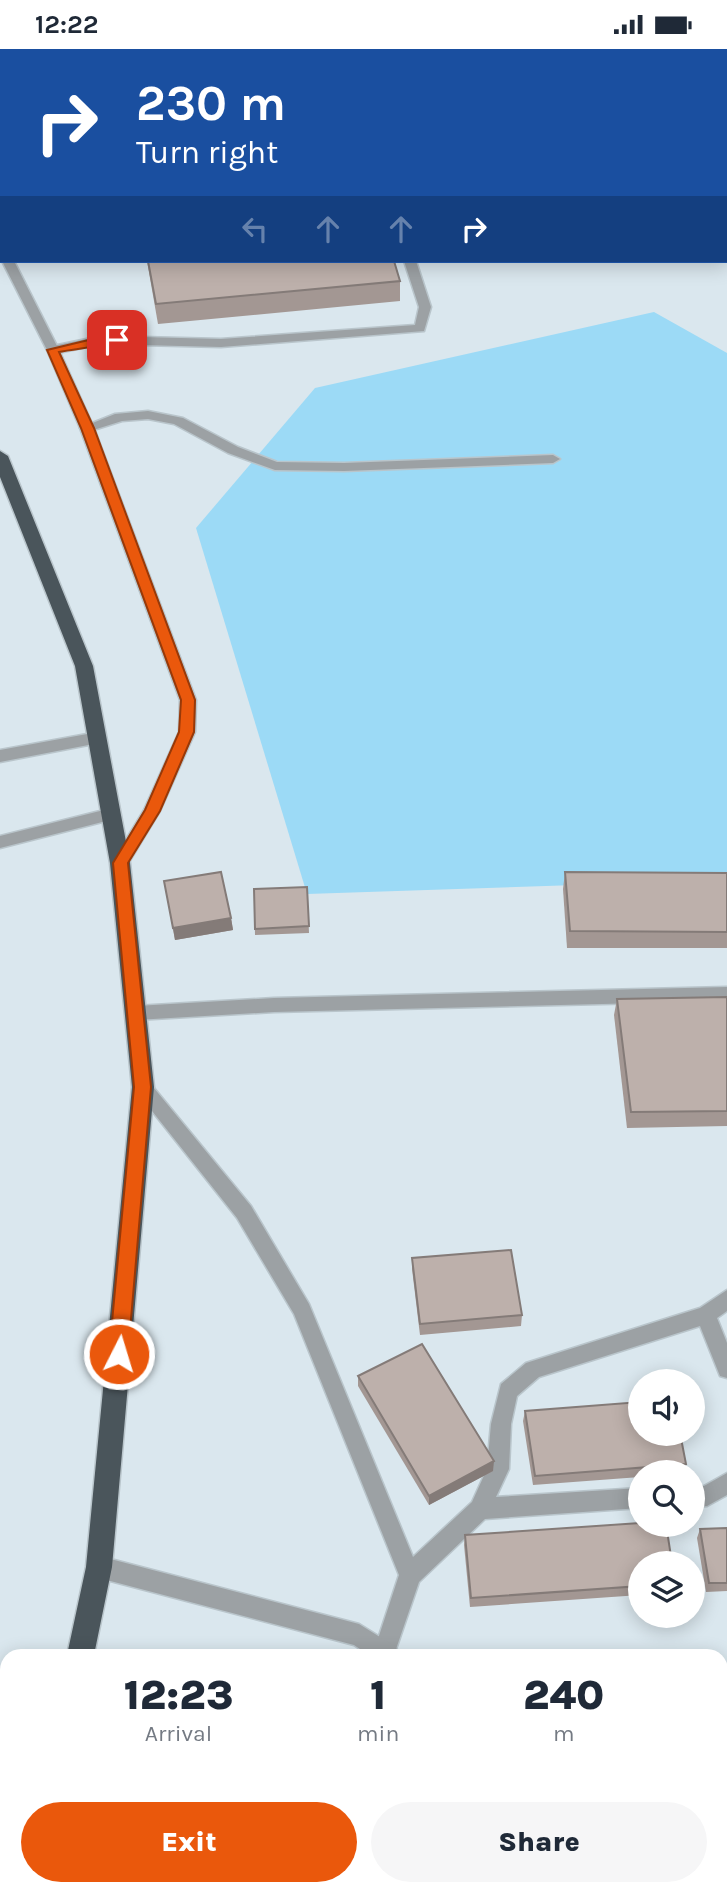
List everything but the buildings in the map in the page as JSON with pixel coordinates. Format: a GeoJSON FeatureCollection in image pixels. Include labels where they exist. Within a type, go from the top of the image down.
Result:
{"type":"FeatureCollection","features":[{"type":"Feature","properties":{"kind":"highway"},"geometry":{"type":"LineString","coordinates":[[0,456],[84,666],[120,863],[143,1087],[99,1567],[82,1649]]}},
{"type":"Feature","properties":{"kind":"street"},"geometry":{"type":"LineString","coordinates":[[9,263],[53,350],[88,428],[188,700],[187,732],[152,811],[120,863]]}},
{"type":"Feature","properties":{"kind":"street"},"geometry":{"type":"LineString","coordinates":[[53,350],[101,340],[221,343],[420,328],[425,307],[411,263]]}},
{"type":"Feature","properties":{"kind":"street"},"geometry":{"type":"LineString","coordinates":[[88,428],[120,417],[148,415],[178,421],[233,450],[275,465],[344,467],[553,459]]}},
{"type":"Feature","properties":{"kind":"street"},"geometry":{"type":"LineString","coordinates":[[0,756],[98,738]]}},
{"type":"Feature","properties":{"kind":"street"},"geometry":{"type":"LineString","coordinates":[[0,842],[112,814]]}},
{"type":"Feature","properties":{"kind":"street"},"geometry":{"type":"LineString","coordinates":[[136,1013],[274,1005],[727,995]]}},
{"type":"Feature","properties":{"kind":"street"},"geometry":{"type":"LineString","coordinates":[[143,1087],[244,1212],[302,1310],[410,1575]]}},
{"type":"Feature","properties":{"kind":"street"},"geometry":{"type":"LineString","coordinates":[[388,1649],[410,1575],[480,1509],[498,1469],[501,1424],[508,1391],[533,1370],[706,1315],[727,1299]]}},
{"type":"Feature","properties":{"kind":"street"},"geometry":{"type":"LineString","coordinates":[[706,1315],[727,1369]]}},
{"type":"Feature","properties":{"kind":"street"},"geometry":{"type":"LineString","coordinates":[[705,1496],[727,1483]]}},
{"type":"Feature","properties":{"kind":"street"},"geometry":{"type":"LineString","coordinates":[[480,1509],[628,1499]]}},
{"type":"Feature","properties":{"kind":"street"},"geometry":{"type":"LineString","coordinates":[[99,1567],[359,1636],[380,1649]]}},
{"type":"Feature","properties":{"kind":"shaded area"},"geometry":{"type":"Polygon","coordinates":[[[654,312],[727,353],[727,880],[307,894],[196,528],[315,388],[654,312]]]}},
{"type":"Feature","properties":{"kind":"route"},"geometry":{"type":"LineString","coordinates":[[117,340],[101,340],[53,350],[88,428],[188,700],[187,732],[152,811],[120,863],[143,1087],[119,1354]]}}]}
